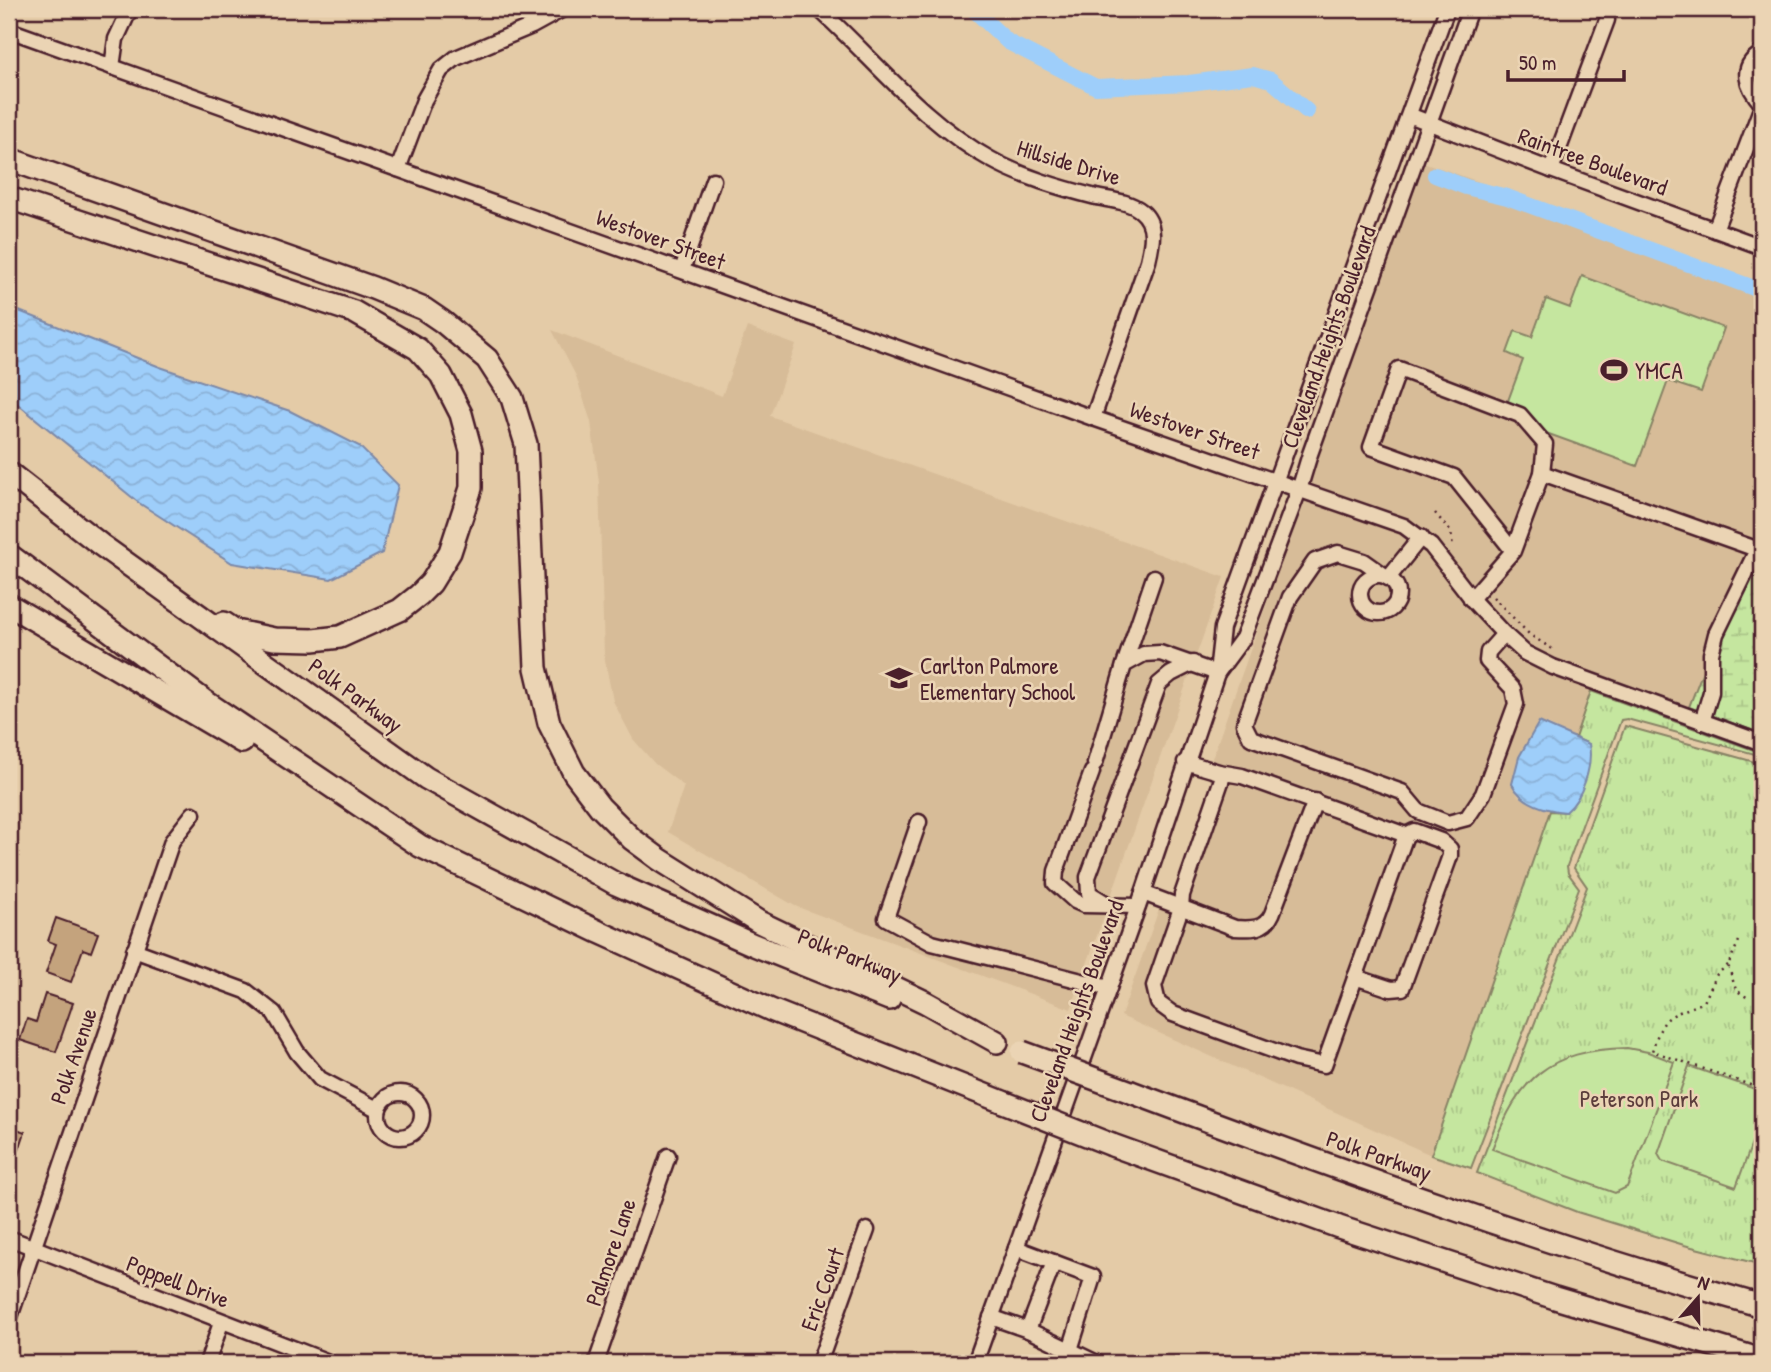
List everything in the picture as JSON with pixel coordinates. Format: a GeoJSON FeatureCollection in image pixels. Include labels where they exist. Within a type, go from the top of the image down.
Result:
{"type":"FeatureCollection","features":[{"type":"Feature","properties":{"kind":"highway"},"geometry":{"type":"LineString","coordinates":[[9,159],[373,288],[424,309],[443,321],[487,359],[512,398],[526,444],[536,668],[549,723],[574,773],[600,807],[632,839],[659,859],[759,922],[925,1002],[997,1042]]}},
{"type":"Feature","properties":{"kind":"highway"},"geometry":{"type":"LineString","coordinates":[[9,198],[354,312],[418,349],[441,375],[461,414],[471,451],[471,488],[461,522],[450,552],[431,583],[400,610],[340,637],[313,640],[274,639],[236,631],[102,545]]}},
{"type":"Feature","properties":{"kind":"highway","name":"Polk Parkway"},"geometry":{"type":"LineString","coordinates":[[9,473],[102,545],[426,778],[616,884],[754,945],[1022,1052],[1325,1165],[1560,1244],[1762,1306]]}},
{"type":"Feature","properties":{"kind":"highway"},"geometry":{"type":"LineString","coordinates":[[9,555],[202,700],[420,846]]}},
{"type":"Feature","properties":{"kind":"highway"},"geometry":{"type":"LineString","coordinates":[[9,605],[420,846],[599,932],[771,1010],[1112,1145],[1339,1227],[1555,1298],[1762,1360]]}},
{"type":"Feature","properties":{"kind":"street"},"geometry":{"type":"LineString","coordinates":[[112,67],[116,39],[130,9]]}},
{"type":"Feature","properties":{"kind":"street"},"geometry":{"type":"LineString","coordinates":[[398,169],[424,100],[441,70],[456,58],[533,26],[563,9]]}},
{"type":"Feature","properties":{"kind":"street","name":"Hillside Drive"},"geometry":{"type":"LineString","coordinates":[[819,9],[859,46],[915,105],[958,140],[1015,171],[1127,204],[1144,214],[1153,237],[1148,261],[1093,418]]}},
{"type":"Feature","properties":{"kind":"street","name":"Cleveland Heights Boulevard"},"geometry":{"type":"LineString","coordinates":[[975,1363],[1141,900],[1217,673],[1222,628],[1447,9]]}},
{"type":"Feature","properties":{"kind":"street","name":"Cleveland Heights Boulevard"},"geometry":{"type":"LineString","coordinates":[[1217,673],[1243,638],[1299,490],[1470,9]]}},
{"type":"Feature","properties":{"kind":"street"},"geometry":{"type":"LineString","coordinates":[[1551,170],[1607,20]]}},
{"type":"Feature","properties":{"kind":"street","name":"Westover Street"},"geometry":{"type":"LineString","coordinates":[[9,30],[1093,418],[1404,526],[1421,537]]}},
{"type":"Feature","properties":{"kind":"street"},"geometry":{"type":"LineString","coordinates":[[1715,230],[1762,105],[1747,83],[1751,62],[1762,53]]}},
{"type":"Feature","properties":{"kind":"street","name":"Raintree Boulevard"},"geometry":{"type":"LineString","coordinates":[[1409,115],[1762,247]]}},
{"type":"Feature","properties":{"kind":"street"},"geometry":{"type":"LineString","coordinates":[[682,270],[713,180]]}},
{"type":"Feature","properties":{"kind":"street"},"geometry":{"type":"LineString","coordinates":[[1471,599],[1513,551],[1542,474],[1545,444],[1520,415],[1399,369],[1371,447],[1454,477],[1513,551]]}},
{"type":"Feature","properties":{"kind":"street"},"geometry":{"type":"LineString","coordinates":[[1542,474],[1761,548],[1752,558],[1716,634],[1711,654],[1711,692],[1702,722]]}},
{"type":"Feature","properties":{"kind":"street"},"geometry":{"type":"LineString","coordinates":[[1504,634],[1488,652],[1487,661],[1513,689],[1516,704],[1483,794],[1467,818],[1448,823],[1418,811],[1402,792],[1251,738],[1244,724],[1290,597],[1315,561],[1338,553],[1364,561],[1388,578],[1421,537],[1431,546],[1471,599],[1525,653],[1553,667],[1762,743]]}},
{"type":"Feature","properties":{"kind":"street"},"geometry":{"type":"LineString","coordinates":[[1154,577],[1124,665],[1094,768],[1056,871],[1055,883],[1075,901],[1084,905],[1141,900],[1181,908],[1234,928],[1251,930],[1269,922],[1315,801]]}},
{"type":"Feature","properties":{"kind":"street"},"geometry":{"type":"LineString","coordinates":[[1124,665],[1144,654],[1160,653],[1217,673]]}},
{"type":"Feature","properties":{"kind":"street"},"geometry":{"type":"LineString","coordinates":[[1107,904],[1089,893],[1088,877],[1158,684],[1193,663]]}},
{"type":"Feature","properties":{"kind":"street"},"geometry":{"type":"LineString","coordinates":[[1185,762],[1242,776],[1406,835],[1415,831],[1441,841],[1450,849],[1450,856],[1402,988],[1391,989],[1355,977]]}},
{"type":"Feature","properties":{"kind":"street"},"geometry":{"type":"LineString","coordinates":[[1224,773],[1154,986],[1158,1003],[1172,1014],[1296,1059],[1324,1065],[1406,835]]}},
{"type":"Feature","properties":{"kind":"street","name":"Polk Avenue"},"geometry":{"type":"LineString","coordinates":[[9,1320],[172,841],[193,814]]}},
{"type":"Feature","properties":{"kind":"street"},"geometry":{"type":"LineString","coordinates":[[919,822],[886,918],[932,943],[1110,988]]}},
{"type":"Feature","properties":{"kind":"street"},"geometry":{"type":"LineString","coordinates":[[134,950],[246,991],[274,1013],[297,1052],[320,1079],[377,1109]]}},
{"type":"Feature","properties":{"kind":"street","name":"Palmore Lane"},"geometry":{"type":"LineString","coordinates":[[596,1363],[668,1156]]}},
{"type":"Feature","properties":{"kind":"street","name":"Eric Court"},"geometry":{"type":"LineString","coordinates":[[820,1363],[867,1230]]}},
{"type":"Feature","properties":{"kind":"street","name":"Poppell Drive"},"geometry":{"type":"LineString","coordinates":[[9,1238],[221,1323],[331,1363]]}},
{"type":"Feature","properties":{"kind":"street"},"geometry":{"type":"LineString","coordinates":[[1016,1248],[1093,1277],[1070,1350]]}},
{"type":"Feature","properties":{"kind":"street"},"geometry":{"type":"LineString","coordinates":[[1028,1330],[1054,1262]]}},
{"type":"Feature","properties":{"kind":"street"},"geometry":{"type":"LineString","coordinates":[[991,1317],[1028,1330],[1097,1363]]}},
{"type":"Feature","properties":{"kind":"street"},"geometry":{"type":"LineString","coordinates":[[207,1363],[221,1323]]}},
{"type":"Feature","properties":{"kind":"path"},"geometry":{"type":"LineString","coordinates":[[1739,941],[1728,965],[1717,974],[1704,1002],[1686,1011],[1673,1013],[1659,1028],[1651,1051],[1762,1089]]}},
{"type":"Feature","properties":{"kind":"path"},"geometry":{"type":"LineString","coordinates":[[1728,965],[1735,990],[1748,998]]}},
{"type":"Feature","properties":{"kind":"shaded area"},"geometry":{"type":"Polygon","coordinates":[[[1423,162],[1762,283],[1762,537],[1752,541],[1689,707],[1557,659],[1530,645],[1481,598],[1437,539],[1426,530],[1409,518],[1309,484],[1423,162]]]}},
{"type":"Feature","properties":{"kind":"shaded area","name":"Carlton Palmore Elementary School"},"geometry":{"type":"Polygon","coordinates":[[[747,327],[796,345],[770,416],[1224,577],[1071,1009],[795,906],[668,832],[684,786],[655,764],[633,739],[613,701],[604,655],[599,482],[591,422],[576,376],[552,330],[722,396],[747,327]]]}},
{"type":"Feature","properties":{"kind":"shaded area"},"geometry":{"type":"Polygon","coordinates":[[[1303,501],[1401,534],[1426,552],[1470,611],[1519,660],[1550,676],[1591,691],[1575,738],[1548,724],[1512,784],[1518,796],[1550,811],[1431,1155],[1121,1016],[1159,909],[1170,913],[1146,984],[1153,1010],[1170,1022],[1293,1067],[1322,1073],[1331,1067],[1414,838],[1409,826],[1245,768],[1211,761],[1303,501]]]}},
{"type":"Feature","properties":{"kind":"shaded area"},"geometry":{"type":"Polygon","coordinates":[[[1229,783],[1304,807],[1263,916],[1250,921],[1189,902],[1229,783]]]}},
{"type":"Feature","properties":{"kind":"shaded area"},"geometry":{"type":"Polygon","coordinates":[[[1319,812],[1396,840],[1319,1055],[1176,1006],[1165,997],[1162,986],[1185,919],[1233,937],[1252,938],[1276,926],[1319,812]]]}},
{"type":"Feature","properties":{"kind":"green space","name":"YMCA"},"geometry":{"type":"Polygon","coordinates":[[[1582,276],[1724,328],[1701,392],[1668,381],[1637,466],[1502,417],[1523,360],[1507,353],[1515,331],[1532,337],[1546,299],[1570,308],[1582,276]]]}},
{"type":"Feature","properties":{"kind":"green space"},"geometry":{"type":"Polygon","coordinates":[[[1762,537],[1762,734],[1689,707],[1753,541],[1762,537]]]}},
{"type":"Feature","properties":{"kind":"green space"},"geometry":{"type":"Polygon","coordinates":[[[1591,691],[1762,753],[1762,756],[1627,719],[1621,720],[1567,866],[1568,873],[1579,888],[1471,1168],[1431,1155],[1550,811],[1566,812],[1589,744],[1575,738],[1591,691]]]}},
{"type":"Feature","properties":{"kind":"green space","name":"Peterson Park"},"geometry":{"type":"Polygon","coordinates":[[[1625,726],[1762,764],[1762,1265],[1684,1245],[1577,1212],[1477,1173],[1587,887],[1574,868],[1625,726]]]}},
{"type":"Feature","properties":{"kind":"green space"},"geometry":{"type":"Polygon","coordinates":[[[1627,1048],[1648,1052],[1674,1062],[1627,1187],[1615,1193],[1492,1149],[1513,1104],[1540,1073],[1557,1062],[1576,1055],[1627,1048]]]}},
{"type":"Feature","properties":{"kind":"green space"},"geometry":{"type":"Polygon","coordinates":[[[1689,1066],[1755,1089],[1762,1116],[1736,1187],[1662,1161],[1658,1154],[1689,1066]]]}},
{"type":"Feature","properties":{"kind":"water"},"geometry":{"type":"Polygon","coordinates":[[[9,307],[160,367],[290,411],[359,446],[398,485],[382,553],[331,579],[232,563],[139,503],[9,397],[9,307]]]}},
{"type":"Feature","properties":{"kind":"water"},"geometry":{"type":"Polygon","coordinates":[[[1539,722],[1589,744],[1589,762],[1582,790],[1566,812],[1534,805],[1522,797],[1512,784],[1519,757],[1539,722]]]}},
{"type":"Feature","properties":{"kind":"building"},"geometry":{"type":"Polygon","coordinates":[[[56,918],[98,933],[91,952],[83,949],[71,982],[46,973],[56,944],[48,941],[56,918]]]}},
{"type":"Feature","properties":{"kind":"building"},"geometry":{"type":"Polygon","coordinates":[[[45,994],[73,1003],[56,1052],[20,1040],[27,1019],[36,1022],[45,994]]]}},
{"type":"Feature","properties":{"kind":"building"},"geometry":{"type":"Polygon","coordinates":[[[9,1126],[25,1132],[19,1150],[9,1146],[9,1126]]]}},
{"type":"Feature","properties":{"kind":"waterway"},"geometry":{"type":"LineString","coordinates":[[973,9],[1008,42],[1096,87],[1189,83],[1253,75],[1271,80],[1307,111]]}},
{"type":"Feature","properties":{"kind":"waterway"},"geometry":{"type":"LineString","coordinates":[[1435,175],[1466,187],[1507,197],[1762,291]]}},
{"type":"Feature","properties":{"kind":"place","name":"YMCA"},"geometry":{"type":"Point","coordinates":[1614,370]}},
{"type":"Feature","properties":{"kind":"place","name":"Carlton Palmore Elementary School"},"geometry":{"type":"Point","coordinates":[899,678]}}]}
